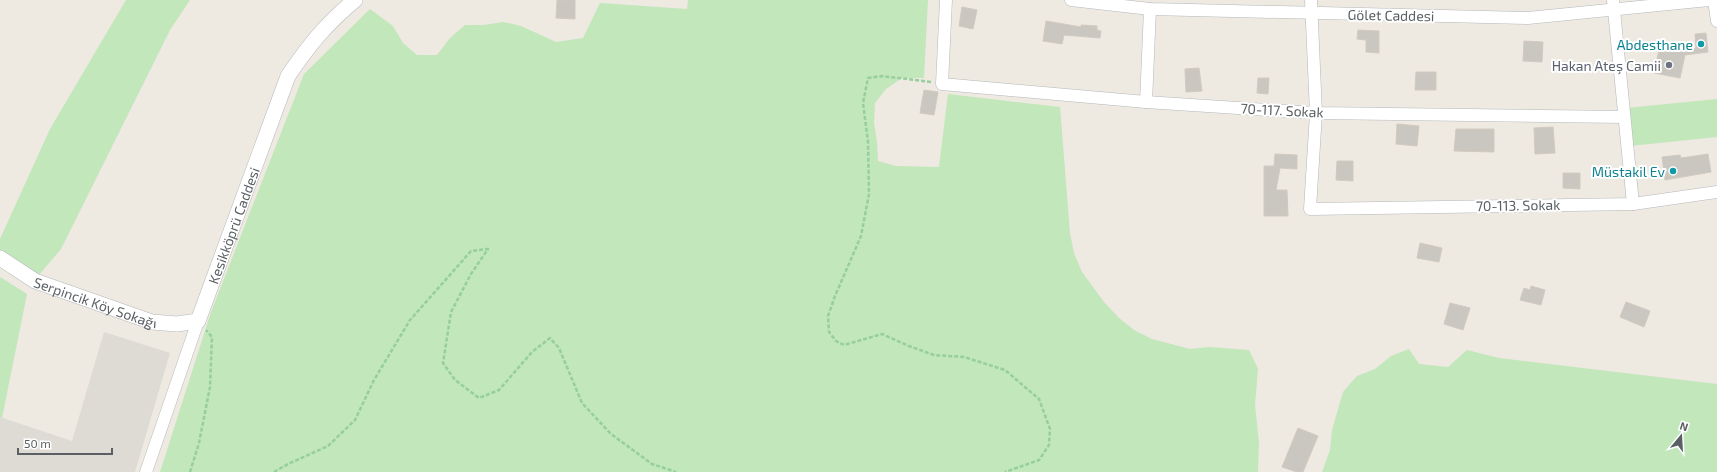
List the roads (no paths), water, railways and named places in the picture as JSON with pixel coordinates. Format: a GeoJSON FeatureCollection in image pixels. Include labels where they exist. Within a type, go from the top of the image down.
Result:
{"type":"FeatureCollection","features":[{"type":"Feature","properties":{"kind":"street","name":"Kesikköprü Caddesi"},"geometry":{"type":"LineString","coordinates":[[146,472],[198,321],[288,76],[307,47],[332,19],[355,0]]}},
{"type":"Feature","properties":{"kind":"street","name":"70-117. Sokak"},"geometry":{"type":"LineString","coordinates":[[946,0],[942,84],[1146,102],[1316,113],[1624,117]]}},
{"type":"Feature","properties":{"kind":"street","name":"Gölet Caddesi"},"geometry":{"type":"LineString","coordinates":[[1071,0],[1150,9],[1528,18],[1613,5],[1709,0]]}},
{"type":"Feature","properties":{"kind":"street"},"geometry":{"type":"LineString","coordinates":[[1311,0],[1316,113]]}},
{"type":"Feature","properties":{"kind":"street"},"geometry":{"type":"LineString","coordinates":[[1714,0],[1717,21]]}},
{"type":"Feature","properties":{"kind":"street"},"geometry":{"type":"LineString","coordinates":[[1613,5],[1633,204]]}},
{"type":"Feature","properties":{"kind":"street"},"geometry":{"type":"LineString","coordinates":[[1146,102],[1150,9]]}},
{"type":"Feature","properties":{"kind":"street","name":"70-113. Sokak"},"geometry":{"type":"LineString","coordinates":[[1316,113],[1310,209],[1633,204],[1717,192]]}},
{"type":"Feature","properties":{"kind":"street","name":"Serpincik Köy Sokağı"},"geometry":{"type":"LineString","coordinates":[[0,258],[35,281],[152,322],[177,324],[198,321]]}},
{"type":"Feature","properties":{"kind":"place","name":"Abdesthane"},"geometry":{"type":"Point","coordinates":[1701,44]}},
{"type":"Feature","properties":{"kind":"place","name":"Hakan Ateş Camii"},"geometry":{"type":"Point","coordinates":[1669,65]}},
{"type":"Feature","properties":{"kind":"place","name":"Müstakil Ev"},"geometry":{"type":"Point","coordinates":[1673,171]}}]}
